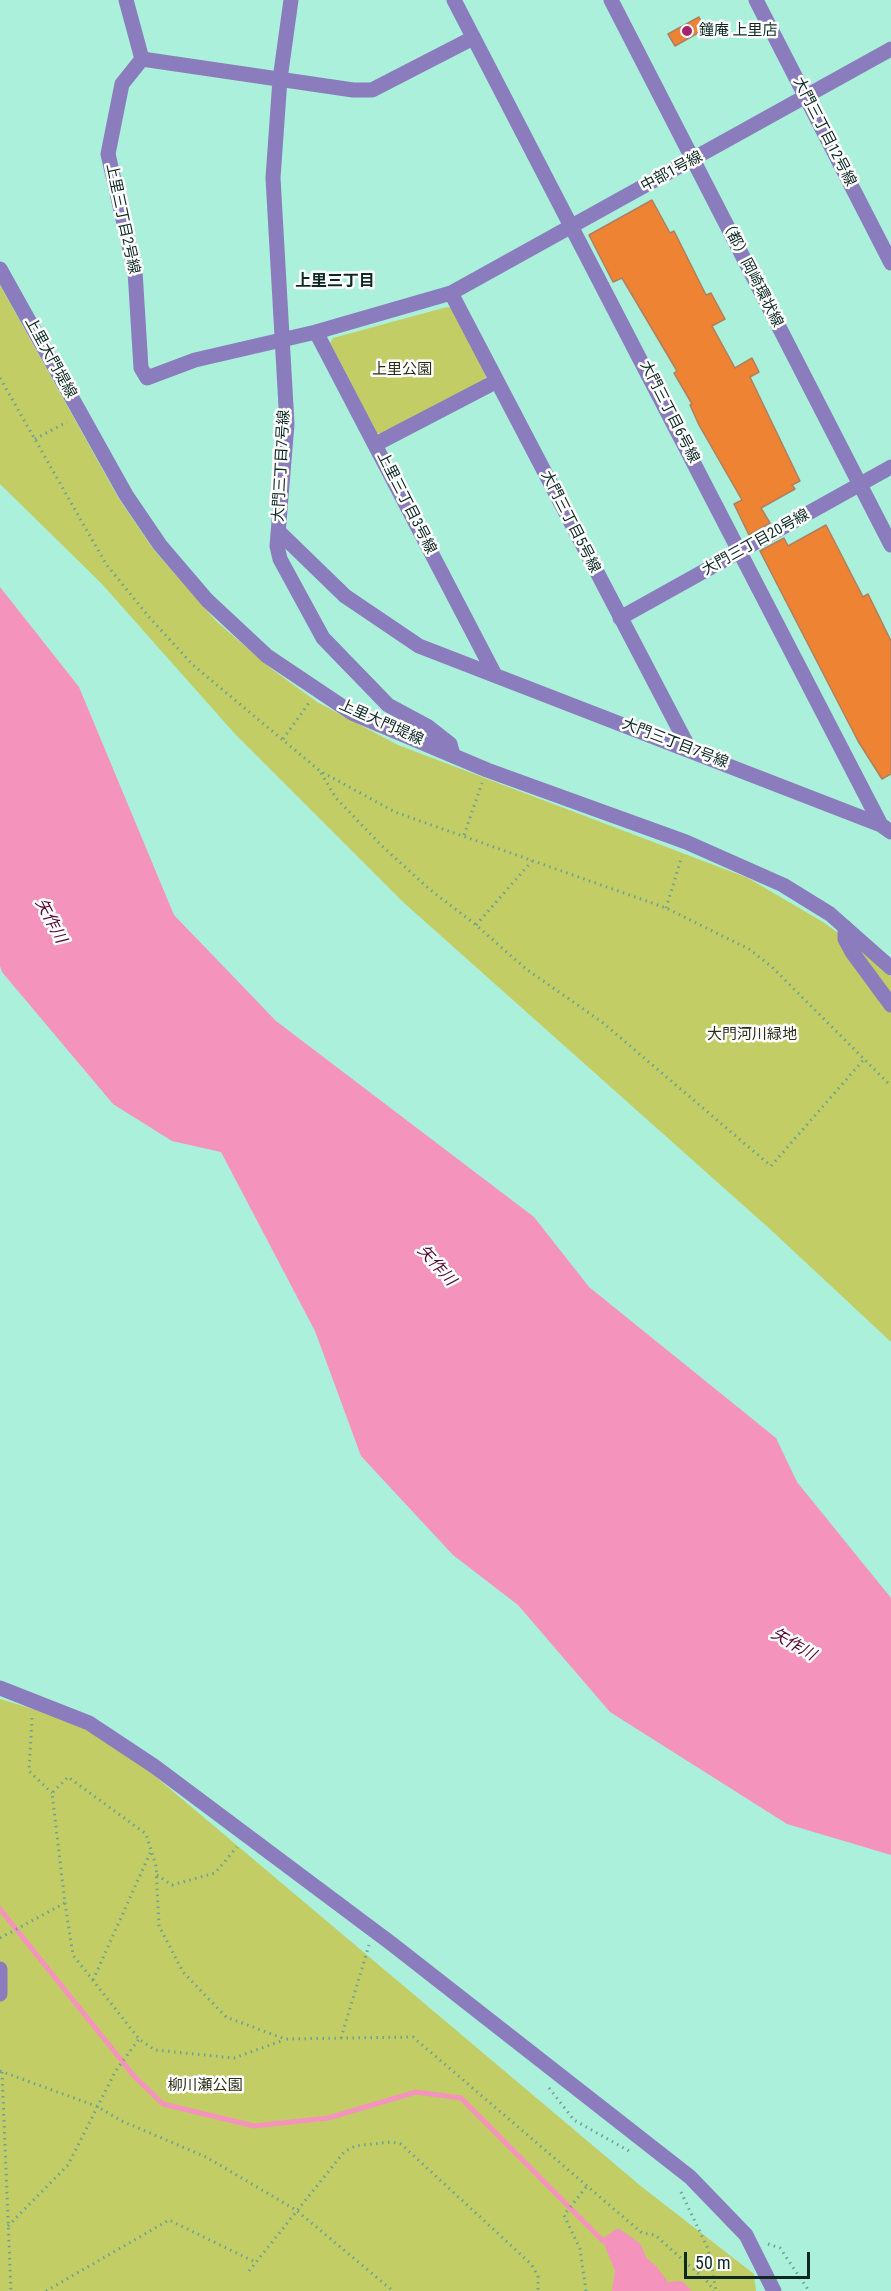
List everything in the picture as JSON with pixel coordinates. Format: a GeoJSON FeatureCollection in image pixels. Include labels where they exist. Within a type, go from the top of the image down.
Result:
{"type":"FeatureCollection","features":[{"type":"Feature","properties":{"kind":"street"},"geometry":{"type":"LineString","coordinates":[[126,0],[142,59],[372,90],[473,38]]}},
{"type":"Feature","properties":{"kind":"street","name":"大門三丁目7号線"},"geometry":{"type":"LineString","coordinates":[[291,0],[280,79],[273,178],[286,424],[279,532],[345,596],[419,646],[886,828]]}},
{"type":"Feature","properties":{"kind":"street","name":"大門三丁目6号線"},"geometry":{"type":"LineString","coordinates":[[454,0],[886,828]]}},
{"type":"Feature","properties":{"kind":"street","name":"（都）岡崎環状線"},"geometry":{"type":"LineString","coordinates":[[611,0],[891,545]]}},
{"type":"Feature","properties":{"kind":"street","name":"大門三丁目12号線"},"geometry":{"type":"LineString","coordinates":[[756,0],[891,263]]}},
{"type":"Feature","properties":{"kind":"street","name":"中部1号線"},"geometry":{"type":"LineString","coordinates":[[281,339],[316,332],[452,293],[891,50]]}},
{"type":"Feature","properties":{"kind":"street","name":"上里三丁目2号線"},"geometry":{"type":"LineString","coordinates":[[142,59],[122,84],[108,154],[135,271],[141,368],[147,378],[195,360],[281,339]]}},
{"type":"Feature","properties":{"kind":"street","name":"上里大門堤線"},"geometry":{"type":"LineString","coordinates":[[0,269],[126,495],[160,545],[207,600],[267,656],[317,692],[352,713],[487,770],[686,842],[783,885],[845,927],[891,968]]}},
{"type":"Feature","properties":{"kind":"street","name":"大門三丁目5号線"},"geometry":{"type":"LineString","coordinates":[[452,293],[690,750]]}},
{"type":"Feature","properties":{"kind":"street","name":"上里三丁目3号線"},"geometry":{"type":"LineString","coordinates":[[316,332],[495,675]]}},
{"type":"Feature","properties":{"kind":"street"},"geometry":{"type":"LineString","coordinates":[[376,444],[497,381]]}},
{"type":"Feature","properties":{"kind":"street","name":"大門三丁目20号線"},"geometry":{"type":"LineString","coordinates":[[620,618],[891,467]]}},
{"type":"Feature","properties":{"kind":"street"},"geometry":{"type":"LineString","coordinates":[[279,532],[280,559],[323,638],[388,705],[427,726],[450,744],[453,755]]}},
{"type":"Feature","properties":{"kind":"street"},"geometry":{"type":"LineString","coordinates":[[845,927],[845,939],[852,952],[891,1005]]}},
{"type":"Feature","properties":{"kind":"street"},"geometry":{"type":"LineString","coordinates":[[0,1688],[89,1723],[154,1766],[392,1944],[690,2177],[746,2235],[774,2291]]}},
{"type":"Feature","properties":{"kind":"street"},"geometry":{"type":"LineString","coordinates":[[0,1969],[0,1994]]}},
{"type":"Feature","properties":{"kind":"path"},"geometry":{"type":"LineString","coordinates":[[0,378],[106,564],[149,617],[193,665],[320,771],[395,812],[666,908],[749,949],[772,967],[891,1086]]}},
{"type":"Feature","properties":{"kind":"path"},"geometry":{"type":"LineString","coordinates":[[35,440],[81,414]]}},
{"type":"Feature","properties":{"kind":"path"},"geometry":{"type":"LineString","coordinates":[[283,740],[317,692]]}},
{"type":"Feature","properties":{"kind":"path"},"geometry":{"type":"LineString","coordinates":[[464,835],[487,770]]}},
{"type":"Feature","properties":{"kind":"path"},"geometry":{"type":"LineString","coordinates":[[320,771],[336,798],[381,845],[428,888],[476,925],[526,969],[602,1022],[771,1166],[865,1058]]}},
{"type":"Feature","properties":{"kind":"path"},"geometry":{"type":"LineString","coordinates":[[666,908],[686,842]]}},
{"type":"Feature","properties":{"kind":"path"},"geometry":{"type":"LineString","coordinates":[[476,925],[532,861]]}},
{"type":"Feature","properties":{"kind":"path"},"geometry":{"type":"LineString","coordinates":[[32,1701],[29,1771],[52,1793],[73,1955],[139,2039],[155,2050],[234,2058],[285,2039],[412,2037],[642,2233],[655,2235],[715,2291]]}},
{"type":"Feature","properties":{"kind":"path"},"geometry":{"type":"LineString","coordinates":[[52,1793],[68,1777],[146,1834],[157,1875],[159,1926],[183,1972],[226,2017],[285,2039]]}},
{"type":"Feature","properties":{"kind":"path"},"geometry":{"type":"LineString","coordinates":[[157,1875],[172,1885],[215,1873],[247,1835]]}},
{"type":"Feature","properties":{"kind":"path"},"geometry":{"type":"LineString","coordinates":[[93,1980],[151,1850]]}},
{"type":"Feature","properties":{"kind":"path"},"geometry":{"type":"LineString","coordinates":[[0,1938],[65,1903]]}},
{"type":"Feature","properties":{"kind":"path"},"geometry":{"type":"LineString","coordinates":[[341,2038],[367,1952]]}},
{"type":"Feature","properties":{"kind":"path"},"geometry":{"type":"LineString","coordinates":[[8,2226],[68,2165],[115,2072],[139,2039]]}},
{"type":"Feature","properties":{"kind":"path"},"geometry":{"type":"LineString","coordinates":[[11,2291],[1,2072],[96,2106],[122,2121],[206,2157],[296,2210],[393,2291]]}},
{"type":"Feature","properties":{"kind":"path"},"geometry":{"type":"LineString","coordinates":[[547,2085],[574,2120],[630,2151]]}},
{"type":"Feature","properties":{"kind":"path"},"geometry":{"type":"LineString","coordinates":[[249,2271],[344,2151],[369,2143],[401,2144],[531,2264],[538,2276],[538,2291]]}},
{"type":"Feature","properties":{"kind":"path"},"geometry":{"type":"LineString","coordinates":[[0,2185],[7,2185]]}},
{"type":"Feature","properties":{"kind":"path"},"geometry":{"type":"LineString","coordinates":[[674,2185],[682,2194],[708,2249],[715,2291]]}},
{"type":"Feature","properties":{"kind":"path"},"geometry":{"type":"LineString","coordinates":[[586,2291],[580,2249],[564,2215],[587,2186]]}},
{"type":"Feature","properties":{"kind":"path"},"geometry":{"type":"LineString","coordinates":[[46,2291],[169,2220],[256,2262]]}},
{"type":"Feature","properties":{"kind":"path"},"geometry":{"type":"LineString","coordinates":[[746,2235],[780,2248],[809,2291]]}},
{"type":"Feature","properties":{"kind":"green space","name":"大門河川緑地"},"geometry":{"type":"Polygon","coordinates":[[[0,285],[119,499],[154,550],[216,621],[269,667],[317,702],[398,745],[748,878],[823,922],[860,949],[891,977],[891,1342],[771,1230],[403,902],[235,734],[101,583],[0,484],[0,285]]]}},
{"type":"Feature","properties":{"kind":"green space","name":"上里公園"},"geometry":{"type":"Polygon","coordinates":[[[447,307],[452,308],[486,376],[484,383],[385,434],[377,433],[330,343],[333,338],[447,307]]]}},
{"type":"Feature","properties":{"kind":"green space","name":"柳川瀬公園"},"geometry":{"type":"Polygon","coordinates":[[[0,1699],[99,1729],[642,2187],[754,2274],[756,2291],[0,2291],[0,1699]]]}},
{"type":"Feature","properties":{"kind":"water","name":"矢作川"},"geometry":{"type":"Polygon","coordinates":[[[0,587],[79,687],[174,915],[276,1021],[534,1217],[589,1287],[776,1438],[797,1482],[891,1598],[891,1855],[787,1824],[610,1712],[518,1605],[453,1555],[361,1456],[315,1331],[221,1152],[172,1141],[113,1104],[2,972],[0,966],[0,587]]]}},
{"type":"Feature","properties":{"kind":"water"},"geometry":{"type":"Polygon","coordinates":[[[618,2231],[638,2245],[644,2256],[656,2266],[668,2282],[682,2281],[692,2291],[612,2291],[615,2271],[603,2241],[618,2231]]]}},
{"type":"Feature","properties":{"kind":"building","name":"鐘庵 上里店"},"geometry":{"type":"Polygon","coordinates":[[[699,17],[705,29],[675,46],[668,34],[699,17]]]}},
{"type":"Feature","properties":{"kind":"building"},"geometry":{"type":"Polygon","coordinates":[[[652,200],[670,233],[674,231],[706,295],[711,293],[725,319],[712,326],[735,368],[752,358],[759,372],[750,377],[800,481],[792,485],[795,489],[761,508],[770,523],[749,535],[734,504],[742,500],[699,425],[690,405],[692,404],[674,373],[677,371],[622,278],[613,282],[589,235],[652,200]]]}},
{"type":"Feature","properties":{"kind":"building"},"geometry":{"type":"Polygon","coordinates":[[[826,525],[863,597],[868,594],[891,641],[891,774],[882,779],[858,741],[760,551],[784,538],[788,546],[826,525]]]}},
{"type":"Feature","properties":{"kind":"waterway"},"geometry":{"type":"LineString","coordinates":[[0,1909],[134,2076],[163,2104],[254,2126],[328,2118],[416,2092],[461,2098],[603,2241],[618,2231],[638,2245],[646,2263]]}},
{"type":"Feature","properties":{"kind":"place","name":"鐘庵 上里店"},"geometry":{"type":"Point","coordinates":[687,31]}},
{"type":"Feature","properties":{"kind":"district","name":"上里三丁目"},"geometry":{"type":"Point","coordinates":[335,282]}}]}
